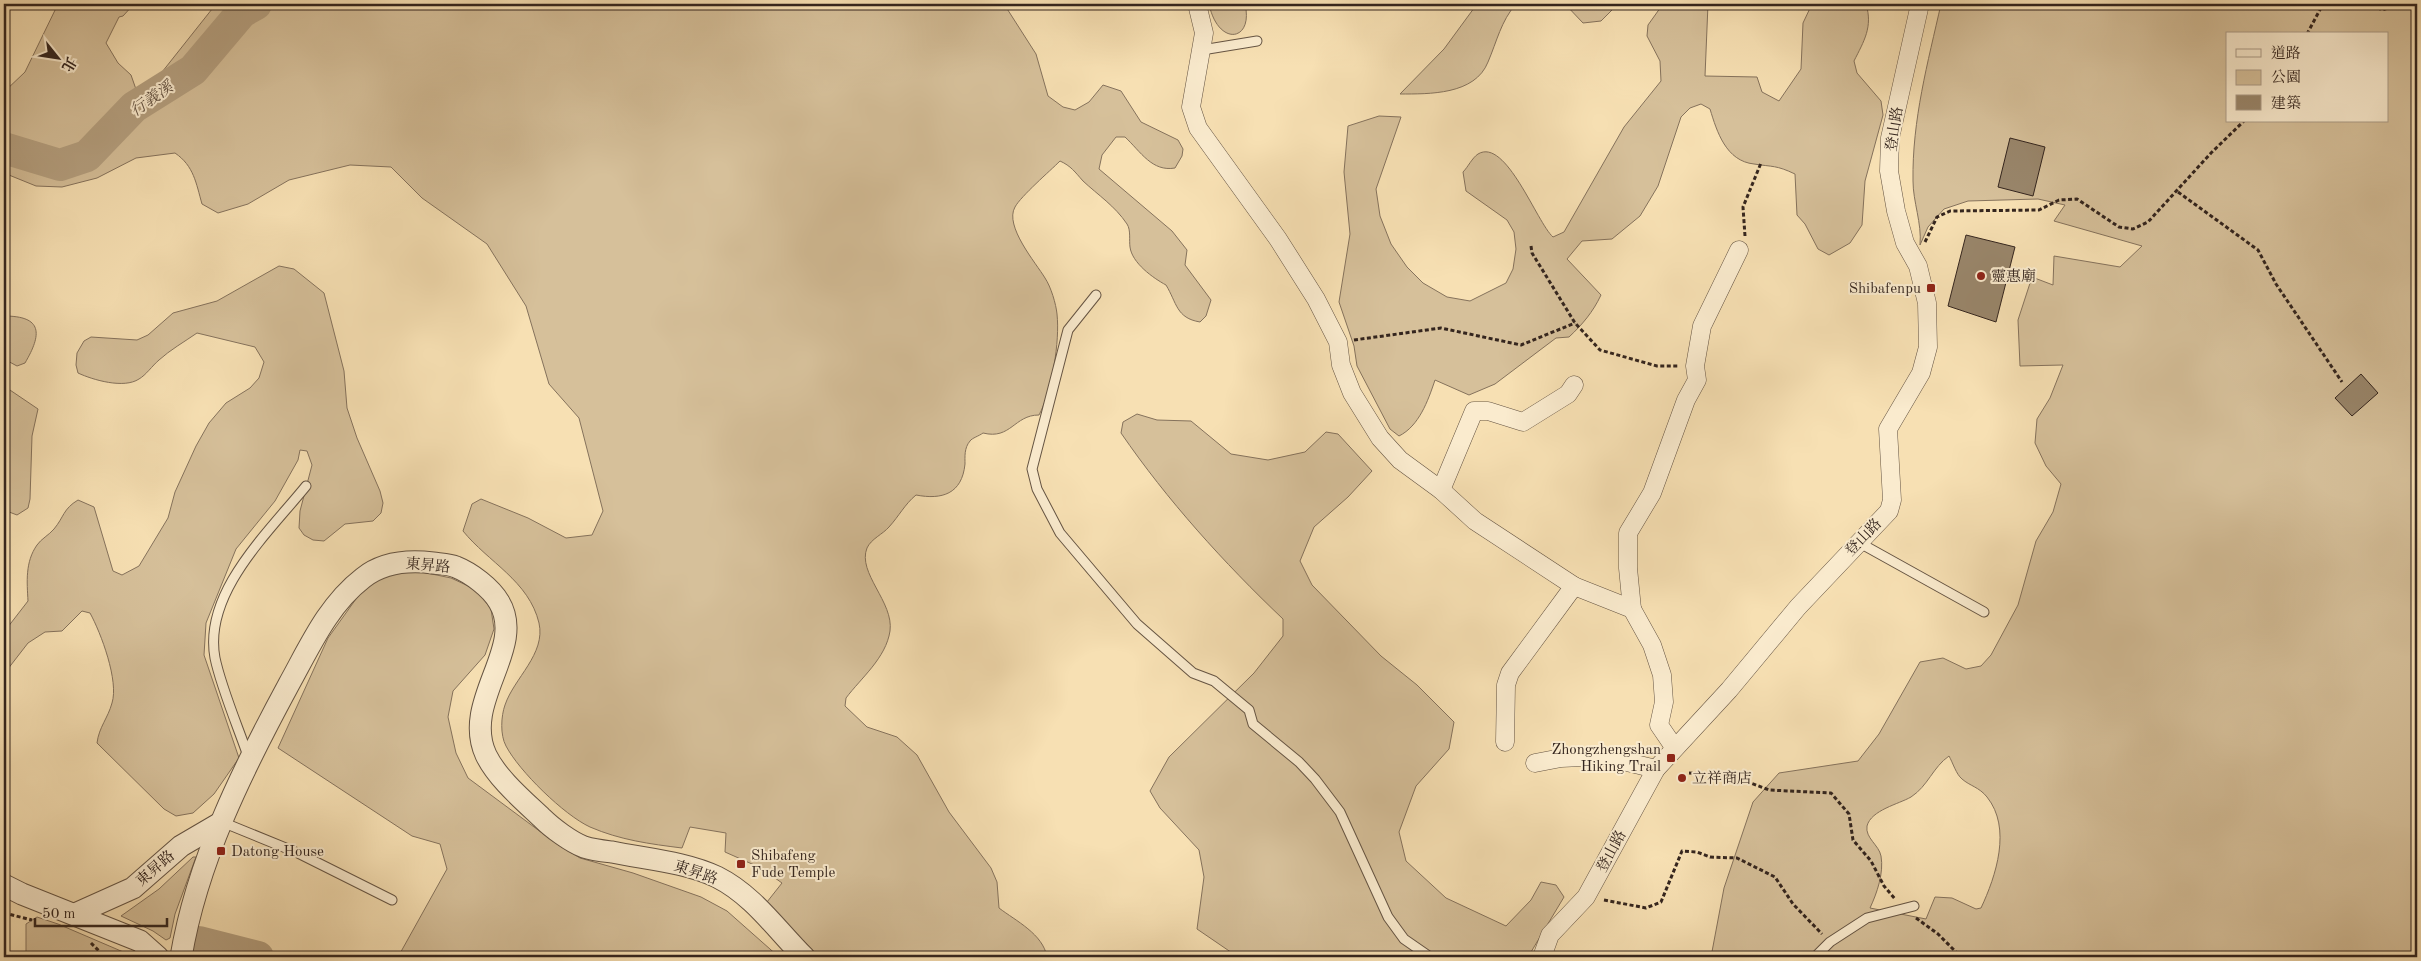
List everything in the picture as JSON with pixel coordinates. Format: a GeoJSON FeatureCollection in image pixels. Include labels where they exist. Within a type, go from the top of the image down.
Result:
{"type":"FeatureCollection","features":[{"type":"Feature","properties":{"kind":"street"},"geometry":{"type":"LineString","coordinates":[[1198,4],[1204,33],[1191,107],[1198,128],[1278,239],[1316,299],[1338,342],[1341,365],[1352,393],[1380,438],[1400,460],[1441,490],[1475,521],[1574,586],[1632,609]]}},
{"type":"Feature","properties":{"kind":"street","name":"登山路"},"geometry":{"type":"LineString","coordinates":[[1542,957],[1550,935],[1586,896],[1656,769],[1674,747],[1729,690],[1798,607],[1889,511],[1892,500],[1888,429],[1921,373],[1928,347],[1927,303],[1918,266],[1906,243],[1896,211],[1890,170],[1890,138],[1920,4]]}},
{"type":"Feature","properties":{"kind":"street"},"geometry":{"type":"LineString","coordinates":[[1674,747],[1659,726],[1664,702],[1659,668],[1652,645],[1632,609],[1628,568],[1628,533],[1652,493],[1686,400],[1697,380],[1695,366],[1702,326],[1739,250]]}},
{"type":"Feature","properties":{"kind":"street"},"geometry":{"type":"LineString","coordinates":[[1441,490],[1474,411],[1488,411],[1523,422],[1568,394],[1574,385]]}},
{"type":"Feature","properties":{"kind":"street","name":"東昇路"},"geometry":{"type":"LineString","coordinates":[[75,914],[133,888],[181,846],[222,822],[275,709],[331,610],[365,576],[394,563],[425,562],[455,566],[488,588],[500,603],[506,620],[506,639],[482,705],[479,729],[486,754],[501,776],[544,821],[584,847],[675,864],[716,876],[750,898],[804,957]]}},
{"type":"Feature","properties":{"kind":"street"},"geometry":{"type":"LineString","coordinates":[[1505,742],[1506,686],[1510,673],[1574,586]]}},
{"type":"Feature","properties":{"kind":"street"},"geometry":{"type":"LineString","coordinates":[[1535,763],[1561,758],[1602,756],[1656,769]]}},
{"type":"Feature","properties":{"kind":"street"},"geometry":{"type":"LineString","coordinates":[[181,957],[195,891],[222,822]]}},
{"type":"Feature","properties":{"kind":"street"},"geometry":{"type":"LineString","coordinates":[[4,885],[140,941],[158,957]]}},
{"type":"Feature","properties":{"kind":"lane"},"geometry":{"type":"LineString","coordinates":[[1202,50],[1257,41]]}},
{"type":"Feature","properties":{"kind":"lane"},"geometry":{"type":"LineString","coordinates":[[1096,294],[1068,330],[1032,469],[1037,489],[1060,533],[1137,624],[1193,674],[1214,681],[1250,710],[1253,724],[1300,762],[1315,778],[1340,812],[1388,917],[1404,940],[1430,957]]}},
{"type":"Feature","properties":{"kind":"lane"},"geometry":{"type":"LineString","coordinates":[[250,760],[215,660],[213,637],[216,615],[228,588],[241,567],[306,486]]}},
{"type":"Feature","properties":{"kind":"lane"},"geometry":{"type":"LineString","coordinates":[[1858,542],[1984,612]]}},
{"type":"Feature","properties":{"kind":"lane"},"geometry":{"type":"LineString","coordinates":[[222,822],[298,853],[392,900]]}},
{"type":"Feature","properties":{"kind":"lane"},"geometry":{"type":"LineString","coordinates":[[1815,957],[1830,942],[1867,918],[1909,908]]}},
{"type":"Feature","properties":{"kind":"path"},"geometry":{"type":"LineString","coordinates":[[2308,32],[2323,4]]}},
{"type":"Feature","properties":{"kind":"path"},"geometry":{"type":"LineString","coordinates":[[2372,4],[2382,10],[2399,4]]}},
{"type":"Feature","properties":{"kind":"path"},"geometry":{"type":"LineString","coordinates":[[1918,266],[1926,236],[1937,217],[1950,211],[2039,210],[2059,200],[2077,199],[2119,227],[2133,229],[2148,222],[2243,122]]}},
{"type":"Feature","properties":{"kind":"path"},"geometry":{"type":"LineString","coordinates":[[1739,250],[1747,233],[1743,207],[1761,163]]}},
{"type":"Feature","properties":{"kind":"path"},"geometry":{"type":"LineString","coordinates":[[2178,192],[2258,250],[2276,284],[2342,382]]}},
{"type":"Feature","properties":{"kind":"path"},"geometry":{"type":"LineString","coordinates":[[1531,246],[1532,254],[1575,323],[1600,350],[1639,359],[1657,366],[1695,366]]}},
{"type":"Feature","properties":{"kind":"path"},"geometry":{"type":"LineString","coordinates":[[1338,342],[1441,328],[1521,344],[1575,323]]}},
{"type":"Feature","properties":{"kind":"path"},"geometry":{"type":"LineString","coordinates":[[1689,773],[1730,774],[1769,790],[1831,793],[1849,814],[1853,840],[1871,861],[1884,886],[1961,957]]}},
{"type":"Feature","properties":{"kind":"path"},"geometry":{"type":"LineString","coordinates":[[1586,896],[1646,908],[1662,902],[1682,852],[1697,852],[1710,857],[1737,858],[1775,877],[1793,904],[1830,942]]}},
{"type":"Feature","properties":{"kind":"green space"},"geometry":{"type":"Polygon","coordinates":[[[58,4],[134,4],[123,16],[119,17],[106,43],[118,63],[131,75],[138,95],[147,91],[216,4],[1004,4],[1036,54],[1048,96],[1063,107],[1075,110],[1089,102],[1103,85],[1121,91],[1141,122],[1178,140],[1183,149],[1182,156],[1175,168],[1160,167],[1153,164],[1125,137],[1116,137],[1102,155],[1099,169],[1172,231],[1187,250],[1185,265],[1211,300],[1206,316],[1200,322],[1192,320],[1178,309],[1166,285],[1149,274],[1135,259],[1130,247],[1128,226],[1122,218],[1112,206],[1073,170],[1060,161],[1023,197],[1015,207],[1013,215],[1017,234],[1022,244],[1049,286],[1057,314],[1058,325],[1054,366],[1044,405],[1039,415],[1024,419],[1000,433],[983,433],[971,440],[966,450],[963,474],[955,488],[949,493],[942,495],[916,495],[889,527],[869,545],[865,558],[871,578],[887,609],[890,631],[884,650],[846,698],[845,706],[867,727],[897,737],[917,755],[949,812],[991,868],[997,882],[999,908],[1035,935],[1040,941],[1047,957],[819,957],[767,902],[782,883],[761,868],[725,852],[726,833],[690,827],[682,848],[647,843],[590,827],[555,803],[521,768],[506,746],[503,736],[502,720],[505,705],[538,645],[539,623],[534,608],[526,595],[507,573],[463,531],[472,504],[481,499],[528,518],[566,538],[592,535],[603,511],[579,418],[549,384],[526,306],[487,244],[422,198],[391,167],[350,165],[289,180],[248,204],[218,213],[202,204],[190,169],[175,153],[136,158],[97,178],[62,187],[36,186],[4,173],[4,92],[25,72],[58,4]]]}},
{"type":"Feature","properties":{"kind":"green space"},"geometry":{"type":"Polygon","coordinates":[[[1209,4],[1245,4],[1246,17],[1240,32],[1234,34],[1227,33],[1220,27],[1214,18],[1209,4]]]}},
{"type":"Feature","properties":{"kind":"green space"},"geometry":{"type":"Polygon","coordinates":[[[1477,4],[1516,4],[1503,24],[1482,73],[1462,87],[1437,93],[1400,94],[1444,49],[1477,4]]]}},
{"type":"Feature","properties":{"kind":"green space"},"geometry":{"type":"Polygon","coordinates":[[[1565,4],[1618,4],[1601,21],[1583,23],[1565,4]]]}},
{"type":"Feature","properties":{"kind":"green space"},"geometry":{"type":"Polygon","coordinates":[[[1663,4],[1708,4],[1705,76],[1757,77],[1762,92],[1779,101],[1801,69],[1803,23],[1812,4],[1866,4],[1868,27],[1854,61],[1857,73],[1881,101],[1883,115],[1865,181],[1862,225],[1850,243],[1829,255],[1818,249],[1805,224],[1797,215],[1795,174],[1779,168],[1744,162],[1736,157],[1724,144],[1710,109],[1701,104],[1690,108],[1681,117],[1658,186],[1640,216],[1612,239],[1582,241],[1567,259],[1601,295],[1583,323],[1569,337],[1556,338],[1495,384],[1469,395],[1435,380],[1422,412],[1412,426],[1399,436],[1390,429],[1357,366],[1354,346],[1339,302],[1350,234],[1344,172],[1348,126],[1379,116],[1401,117],[1376,189],[1380,216],[1391,244],[1407,267],[1423,283],[1447,297],[1470,301],[1506,283],[1513,269],[1516,249],[1514,232],[1507,220],[1466,191],[1463,172],[1478,154],[1489,152],[1499,158],[1510,169],[1546,229],[1553,237],[1564,232],[1624,127],[1661,81],[1660,61],[1647,36],[1648,25],[1663,4]]]}},
{"type":"Feature","properties":{"kind":"green space"},"geometry":{"type":"Polygon","coordinates":[[[1941,4],[2417,4],[2417,957],[1711,957],[1724,888],[1753,802],[1779,773],[1858,761],[1879,734],[1920,662],[1943,658],[1966,669],[1981,666],[1991,655],[2018,605],[2036,541],[2053,512],[2061,484],[2046,466],[2035,443],[2037,419],[2050,398],[2063,365],[2020,366],[2018,320],[2032,277],[2053,285],[2054,256],[2120,267],[2142,246],[2054,221],[2065,205],[2038,199],[1968,201],[1944,209],[1928,227],[1920,245],[1920,229],[1913,189],[1913,158],[1922,91],[1941,4]],[[1949,756],[1943,760],[1917,793],[1886,808],[1870,820],[1867,830],[1880,852],[1882,869],[1870,908],[1926,919],[1935,897],[1952,898],[1976,909],[1981,908],[1996,867],[1999,852],[1999,823],[1995,809],[1987,797],[1960,777],[1949,756]]]}},
{"type":"Feature","properties":{"kind":"green space"},"geometry":{"type":"Polygon","coordinates":[[[279,266],[294,269],[324,293],[344,371],[347,408],[383,503],[381,513],[373,521],[345,524],[324,541],[313,540],[304,535],[299,528],[300,511],[312,465],[307,451],[300,450],[298,460],[275,501],[236,549],[206,623],[204,655],[239,758],[214,794],[193,813],[176,816],[164,809],[97,743],[114,694],[108,657],[90,613],[82,611],[62,631],[45,632],[28,643],[4,674],[4,632],[28,601],[28,572],[33,552],[39,543],[54,529],[66,510],[78,500],[94,507],[113,571],[122,575],[139,566],[168,518],[175,492],[209,423],[226,403],[250,388],[259,378],[264,362],[255,347],[197,333],[163,356],[139,379],[125,383],[108,382],[78,373],[76,365],[77,353],[84,341],[91,337],[137,340],[148,335],[173,313],[217,301],[279,266]]]}},
{"type":"Feature","properties":{"kind":"green space"},"geometry":{"type":"Polygon","coordinates":[[[4,316],[26,319],[36,329],[31,353],[25,363],[17,366],[4,359],[4,316]]]}},
{"type":"Feature","properties":{"kind":"green space"},"geometry":{"type":"Polygon","coordinates":[[[4,386],[38,409],[32,436],[30,499],[28,508],[17,515],[4,510],[4,386]]]}},
{"type":"Feature","properties":{"kind":"green space"},"geometry":{"type":"Polygon","coordinates":[[[1137,414],[1157,420],[1191,421],[1231,454],[1268,460],[1305,452],[1326,432],[1338,434],[1372,471],[1348,497],[1314,527],[1300,561],[1312,585],[1381,656],[1417,685],[1454,722],[1449,749],[1416,786],[1399,832],[1406,861],[1446,898],[1506,926],[1531,900],[1541,882],[1556,885],[1564,897],[1528,957],[1385,957],[1381,954],[1374,957],[1238,957],[1197,929],[1204,877],[1199,850],[1160,808],[1150,791],[1169,757],[1254,673],[1283,636],[1283,619],[1239,576],[1197,530],[1157,482],[1121,433],[1123,422],[1137,414]]]}},
{"type":"Feature","properties":{"kind":"green space"},"geometry":{"type":"Polygon","coordinates":[[[392,572],[422,572],[451,578],[477,590],[491,609],[494,629],[485,655],[453,691],[448,717],[456,753],[468,778],[557,844],[580,858],[633,873],[701,897],[727,911],[779,957],[398,957],[447,869],[440,844],[412,836],[278,748],[328,638],[366,585],[392,572]]]}},
{"type":"Feature","properties":{"kind":"green space"},"geometry":{"type":"Polygon","coordinates":[[[193,857],[196,857],[175,914],[170,938],[166,940],[153,931],[121,916],[159,889],[193,857]]]}},
{"type":"Feature","properties":{"kind":"green space"},"geometry":{"type":"Polygon","coordinates":[[[37,917],[135,957],[26,957],[26,924],[37,917]]]}},
{"type":"Feature","properties":{"kind":"building"},"geometry":{"type":"Polygon","coordinates":[[[2010,138],[2045,147],[2033,196],[1998,187],[2010,138]]]}},
{"type":"Feature","properties":{"kind":"building","name":"靈惠廟"},"geometry":{"type":"Polygon","coordinates":[[[1966,235],[2015,247],[1996,322],[1948,306],[1966,235]]]}},
{"type":"Feature","properties":{"kind":"building"},"geometry":{"type":"Polygon","coordinates":[[[2361,374],[2378,393],[2352,416],[2335,398],[2361,374]]]}},
{"type":"Feature","properties":{"kind":"waterway","name":"行義溪"},"geometry":{"type":"LineString","coordinates":[[4,148],[60,165],[87,156],[134,107],[193,70],[242,12],[256,4]]}},
{"type":"Feature","properties":{"kind":"waterway"},"geometry":{"type":"LineString","coordinates":[[199,942],[258,957]]}},
{"type":"Feature","properties":{"kind":"place","name":"靈惠廟"},"geometry":{"type":"Point","coordinates":[1981,276]}},
{"type":"Feature","properties":{"kind":"place","name":"Shibafenpu"},"geometry":{"type":"Point","coordinates":[1931,288]}},
{"type":"Feature","properties":{"kind":"place","name":"Zhongzhengshan Hiking Trail"},"geometry":{"type":"Point","coordinates":[1671,758]}},
{"type":"Feature","properties":{"kind":"place","name":"立祥商店"},"geometry":{"type":"Point","coordinates":[1682,778]}},
{"type":"Feature","properties":{"kind":"place","name":"Datong House"},"geometry":{"type":"Point","coordinates":[221,851]}},
{"type":"Feature","properties":{"kind":"place","name":"Shibafeng Fude Temple"},"geometry":{"type":"Point","coordinates":[741,864]}}]}
